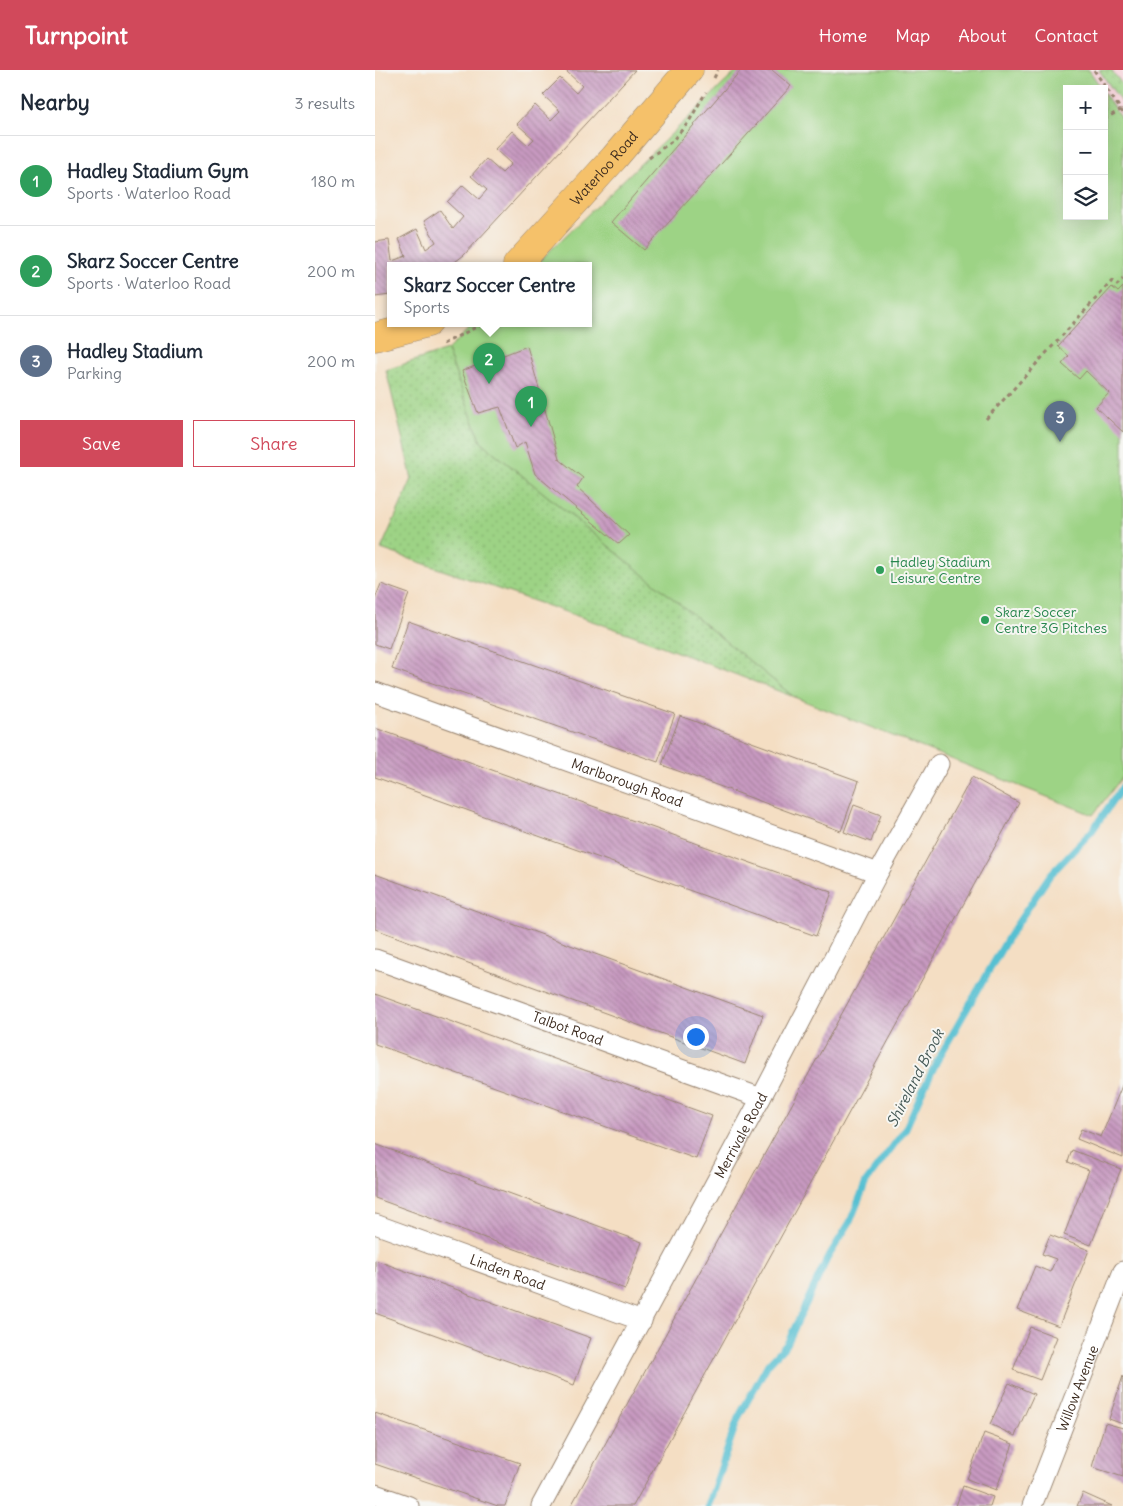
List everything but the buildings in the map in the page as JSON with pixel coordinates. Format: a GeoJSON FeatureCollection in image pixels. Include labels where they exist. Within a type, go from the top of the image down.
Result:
{"type":"FeatureCollection","features":[{"type":"Feature","properties":{"kind":"main road","name":"Waterloo Road"},"geometry":{"type":"LineString","coordinates":[[520,262],[614,158],[689,70]]}},
{"type":"Feature","properties":{"kind":"main road"},"geometry":{"type":"LineString","coordinates":[[375,337],[413,327]]}},
{"type":"Feature","properties":{"kind":"street","name":"Marlborough Road"},"geometry":{"type":"LineString","coordinates":[[375,692],[878,873]]}},
{"type":"Feature","properties":{"kind":"street","name":"Merrivale Road"},"geometry":{"type":"LineString","coordinates":[[541,1506],[761,1098],[878,873],[939,764]]}},
{"type":"Feature","properties":{"kind":"street","name":"Talbot Road"},"geometry":{"type":"LineString","coordinates":[[375,959],[761,1098]]}},
{"type":"Feature","properties":{"kind":"street","name":"Linden Road"},"geometry":{"type":"LineString","coordinates":[[375,1224],[642,1321]]}},
{"type":"Feature","properties":{"kind":"street","name":"Willow Avenue"},"geometry":{"type":"LineString","coordinates":[[1032,1506],[1123,1271]]}},
{"type":"Feature","properties":{"kind":"street"},"geometry":{"type":"LineString","coordinates":[[375,1494],[409,1506]]}},
{"type":"Feature","properties":{"kind":"path"},"geometry":{"type":"LineString","coordinates":[[1094,70],[1122,112],[1108,117]]}},
{"type":"Feature","properties":{"kind":"path"},"geometry":{"type":"LineString","coordinates":[[987,419],[1112,281],[1117,285],[1123,279]]}},
{"type":"Feature","properties":{"kind":"shaded area"},"geometry":{"type":"Polygon","coordinates":[[[1089,70],[1123,70],[1123,121],[1108,99],[1108,85],[1099,85],[1089,70]]]}},
{"type":"Feature","properties":{"kind":"green space","name":"Hadley Stadium Leisure Centre"},"geometry":{"type":"Polygon","coordinates":[[[738,70],[1089,70],[1099,85],[1063,85],[1063,220],[1108,220],[1108,99],[1123,121],[1123,776],[1093,815],[794,697],[481,442],[447,350],[471,327],[592,327],[592,262],[538,262],[738,70]]]}},
{"type":"Feature","properties":{"kind":"green space"},"geometry":{"type":"Polygon","coordinates":[[[1099,70],[1111,70],[1123,85],[1123,101],[1121,102],[1099,70]]]}},
{"type":"Feature","properties":{"kind":"green space"},"geometry":{"type":"Polygon","coordinates":[[[447,350],[481,442],[794,697],[633,635],[381,549],[412,479],[386,370],[447,350]]]}},
{"type":"Feature","properties":{"kind":"waterway","name":"Shireland Brook"},"geometry":{"type":"LineString","coordinates":[[708,1506],[738,1418],[768,1364],[787,1344],[827,1259],[850,1222],[866,1182],[905,1130],[937,1061],[1009,936],[1050,875],[1092,831],[1123,786]]}},
{"type":"Feature","properties":{"kind":"place","name":"Skarz Soccer Centre"},"geometry":{"type":"Point","coordinates":[489,384]}},
{"type":"Feature","properties":{"kind":"place","name":"Hadley Stadium Gym"},"geometry":{"type":"Point","coordinates":[531,427]}},
{"type":"Feature","properties":{"kind":"place","name":"Hadley Stadium"},"geometry":{"type":"Point","coordinates":[1060,442]}},
{"type":"Feature","properties":{"kind":"place","name":"Hadley Stadium Leisure Centre"},"geometry":{"type":"Point","coordinates":[880,570]}},
{"type":"Feature","properties":{"kind":"place","name":"Skarz Soccer Centre 3G Pitches"},"geometry":{"type":"Point","coordinates":[985,620]}}]}
